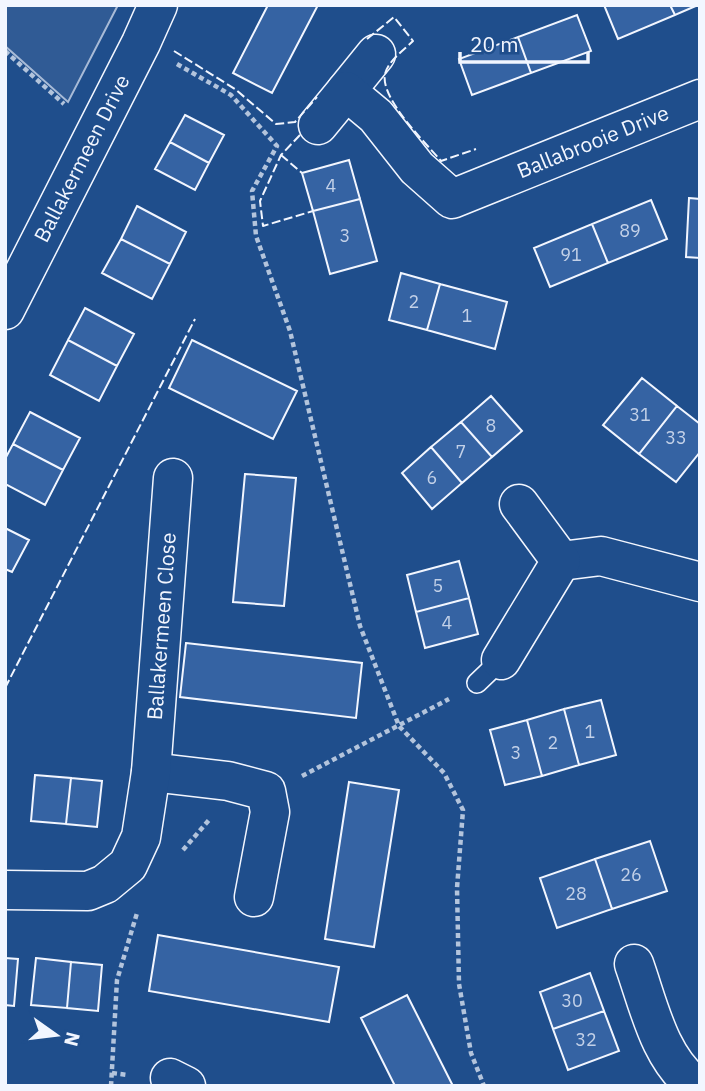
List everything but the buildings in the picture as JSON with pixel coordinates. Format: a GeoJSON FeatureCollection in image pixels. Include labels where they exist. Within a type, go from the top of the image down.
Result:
{"type":"FeatureCollection","features":[{"type":"Feature","properties":{"kind":"street","name":"Ballakermeen Drive"},"geometry":{"type":"LineString","coordinates":[[5,310],[158,5]]}},
{"type":"Feature","properties":{"kind":"street"},"geometry":{"type":"LineString","coordinates":[[318,125],[376,54]]}},
{"type":"Feature","properties":{"kind":"street","name":"Ballabrooie Drive"},"geometry":{"type":"LineString","coordinates":[[346,91],[376,116],[417,168],[452,199],[700,99]]}},
{"type":"Feature","properties":{"kind":"street","name":"Ballakermeen Close"},"geometry":{"type":"LineString","coordinates":[[5,890],[88,891],[105,884],[128,865],[141,837],[151,772],[173,478]]}},
{"type":"Feature","properties":{"kind":"street"},"geometry":{"type":"LineString","coordinates":[[519,504],[561,561]]}},
{"type":"Feature","properties":{"kind":"street"},"geometry":{"type":"LineString","coordinates":[[489,671],[561,561],[601,556],[700,582]]}},
{"type":"Feature","properties":{"kind":"street"},"geometry":{"type":"LineString","coordinates":[[151,772],[228,781],[266,791],[270,812],[254,897]]}},
{"type":"Feature","properties":{"kind":"street"},"geometry":{"type":"LineString","coordinates":[[634,964],[663,1046],[688,1080],[696,1086]]}},
{"type":"Feature","properties":{"kind":"path"},"geometry":{"type":"LineString","coordinates":[[5,51],[72,111]]}},
{"type":"Feature","properties":{"kind":"path"},"geometry":{"type":"LineString","coordinates":[[176,63],[231,94],[277,146],[252,191],[256,236],[290,331],[360,626],[399,726],[444,773],[463,810],[457,888],[459,984],[471,1053],[484,1086]]}},
{"type":"Feature","properties":{"kind":"path"},"geometry":{"type":"LineString","coordinates":[[179,854],[203,824],[233,804],[292,780],[399,726],[489,671]]}},
{"type":"Feature","properties":{"kind":"path"},"geometry":{"type":"LineString","coordinates":[[111,1086],[117,980],[139,904]]}},
{"type":"Feature","properties":{"kind":"shaded area"},"geometry":{"type":"Polygon","coordinates":[[[5,5],[118,5],[68,102],[5,46],[5,5]]]}},
{"type":"Feature","properties":{"kind":"fence"},"geometry":{"type":"LineString","coordinates":[[367,39],[394,17],[413,41],[393,60],[385,74],[385,84],[397,108],[441,161],[476,149]]}},
{"type":"Feature","properties":{"kind":"fence"},"geometry":{"type":"LineString","coordinates":[[174,51],[235,89],[276,124],[295,122],[317,97]]}},
{"type":"Feature","properties":{"kind":"fence"},"geometry":{"type":"LineString","coordinates":[[300,135],[281,155],[260,201],[263,226],[313,211]]}},
{"type":"Feature","properties":{"kind":"fence"},"geometry":{"type":"LineString","coordinates":[[281,155],[302,173]]}},
{"type":"Feature","properties":{"kind":"fence"},"geometry":{"type":"LineString","coordinates":[[5,688],[195,319]]}}]}
